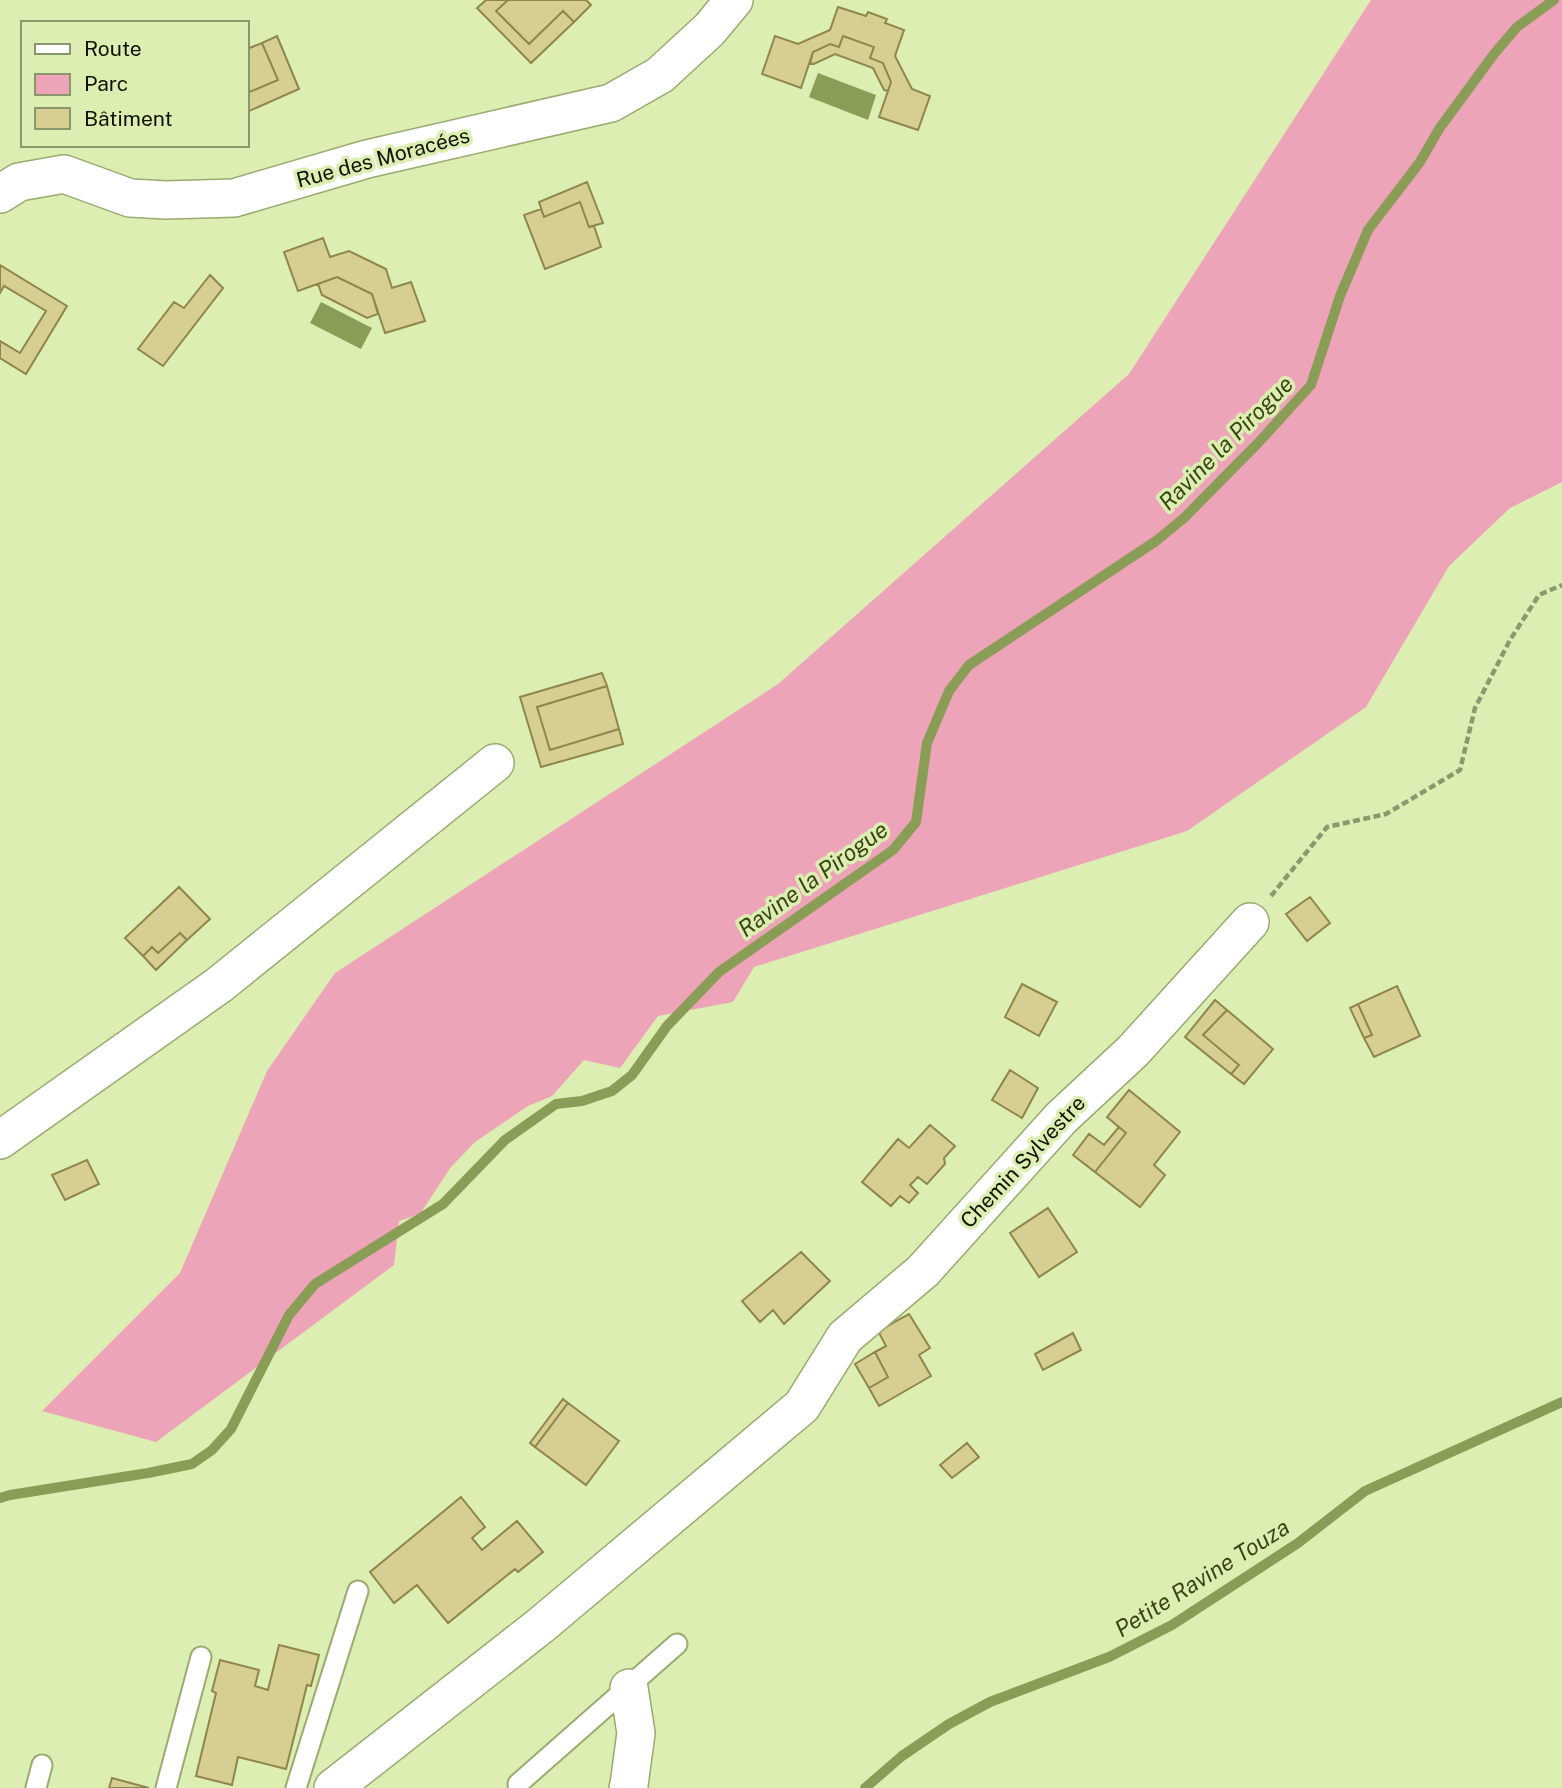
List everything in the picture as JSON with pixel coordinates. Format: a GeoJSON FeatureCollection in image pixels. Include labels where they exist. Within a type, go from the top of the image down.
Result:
{"type":"FeatureCollection","features":[{"type":"Feature","properties":{"kind":"street","name":"Rue des Moracées"},"geometry":{"type":"LineString","coordinates":[[0,194],[19,181],[64,174],[130,198],[234,198],[367,159],[611,103],[660,75],[709,30],[734,0]]}},
{"type":"Feature","properties":{"kind":"street"},"geometry":{"type":"LineString","coordinates":[[0,1140],[219,985],[495,763]]}},
{"type":"Feature","properties":{"kind":"street","name":"Chemin Sylvestre"},"geometry":{"type":"LineString","coordinates":[[332,1788],[540,1626],[802,1406],[845,1337],[923,1271],[1061,1118],[1133,1051],[1250,922]]}},
{"type":"Feature","properties":{"kind":"street"},"geometry":{"type":"LineString","coordinates":[[628,1788],[636,1733],[629,1688]]}},
{"type":"Feature","properties":{"kind":"lane"},"geometry":{"type":"LineString","coordinates":[[296,1788],[358,1591]]}},
{"type":"Feature","properties":{"kind":"lane"},"geometry":{"type":"LineString","coordinates":[[518,1784],[677,1644]]}},
{"type":"Feature","properties":{"kind":"lane"},"geometry":{"type":"LineString","coordinates":[[166,1788],[201,1657]]}},
{"type":"Feature","properties":{"kind":"lane"},"geometry":{"type":"LineString","coordinates":[[36,1788],[42,1765]]}},
{"type":"Feature","properties":{"kind":"path"},"geometry":{"type":"LineString","coordinates":[[1250,922],[1327,827],[1386,814],[1460,770],[1475,708],[1510,640],[1539,595],[1562,585]]}},
{"type":"Feature","properties":{"kind":"green space"},"geometry":{"type":"Polygon","coordinates":[[[1371,0],[1562,0],[1562,482],[1510,508],[1449,566],[1366,707],[1187,831],[754,967],[733,1002],[658,1016],[620,1068],[584,1060],[552,1096],[528,1106],[475,1142],[451,1167],[420,1214],[399,1221],[394,1265],[156,1442],[42,1411],[180,1273],[267,1071],[335,973],[778,684],[1129,374],[1371,0]]]}},
{"type":"Feature","properties":{"kind":"shaded area"},"geometry":{"type":"Polygon","coordinates":[[[818,73],[876,95],[868,120],[809,97],[818,73]]]}},
{"type":"Feature","properties":{"kind":"shaded area"},"geometry":{"type":"Polygon","coordinates":[[[321,302],[372,328],[361,349],[310,323],[321,302]]]}},
{"type":"Feature","properties":{"kind":"building"},"geometry":{"type":"Polygon","coordinates":[[[486,0],[508,0],[496,11],[529,44],[563,11],[574,22],[531,63],[477,8],[486,0]]]}},
{"type":"Feature","properties":{"kind":"building"},"geometry":{"type":"Polygon","coordinates":[[[508,0],[586,0],[591,5],[574,22],[563,11],[529,44],[496,11],[508,0]]]}},
{"type":"Feature","properties":{"kind":"building"},"geometry":{"type":"Polygon","coordinates":[[[838,7],[866,16],[868,12],[887,19],[885,23],[904,30],[895,56],[912,89],[930,96],[918,130],[879,117],[891,82],[883,63],[870,58],[874,47],[843,36],[839,47],[830,44],[813,52],[801,88],[762,74],[775,36],[798,44],[830,30],[838,7]]]}},
{"type":"Feature","properties":{"kind":"building"},"geometry":{"type":"Polygon","coordinates":[[[277,36],[299,89],[248,112],[248,93],[278,80],[262,43],[277,36]]]}},
{"type":"Feature","properties":{"kind":"building"},"geometry":{"type":"Polygon","coordinates":[[[843,36],[874,47],[870,58],[883,63],[891,82],[888,91],[884,90],[873,68],[835,54],[814,64],[810,63],[813,52],[830,44],[839,47],[843,36]]]}},
{"type":"Feature","properties":{"kind":"building"},"geometry":{"type":"Polygon","coordinates":[[[262,43],[278,80],[248,93],[248,49],[262,43]]]}},
{"type":"Feature","properties":{"kind":"building"},"geometry":{"type":"Polygon","coordinates":[[[587,182],[603,223],[589,227],[580,202],[544,217],[539,202],[587,182]]]}},
{"type":"Feature","properties":{"kind":"building"},"geometry":{"type":"Polygon","coordinates":[[[580,202],[589,227],[594,226],[601,247],[545,269],[524,215],[541,209],[544,217],[580,202]]]}},
{"type":"Feature","properties":{"kind":"building"},"geometry":{"type":"Polygon","coordinates":[[[323,238],[330,257],[349,251],[386,269],[392,288],[411,282],[425,321],[385,333],[372,294],[337,277],[298,291],[284,252],[323,238]]]}},
{"type":"Feature","properties":{"kind":"building"},"geometry":{"type":"Polygon","coordinates":[[[0,265],[67,306],[26,374],[0,358],[0,341],[20,353],[46,311],[4,286],[0,293],[0,265]]]}},
{"type":"Feature","properties":{"kind":"building"},"geometry":{"type":"Polygon","coordinates":[[[210,275],[223,288],[163,366],[138,349],[174,302],[184,308],[210,275]]]}},
{"type":"Feature","properties":{"kind":"building"},"geometry":{"type":"Polygon","coordinates":[[[337,277],[372,294],[378,314],[367,318],[322,295],[318,284],[337,277]]]}},
{"type":"Feature","properties":{"kind":"building"},"geometry":{"type":"Polygon","coordinates":[[[602,673],[607,686],[537,707],[550,750],[619,729],[623,744],[541,767],[520,697],[602,673]]]}},
{"type":"Feature","properties":{"kind":"building"},"geometry":{"type":"Polygon","coordinates":[[[607,686],[619,729],[550,750],[537,707],[607,686]]]}},
{"type":"Feature","properties":{"kind":"building"},"geometry":{"type":"Polygon","coordinates":[[[179,887],[210,919],[187,940],[180,933],[158,953],[152,947],[143,956],[125,938],[179,887]]]}},
{"type":"Feature","properties":{"kind":"building"},"geometry":{"type":"Polygon","coordinates":[[[1310,897],[1330,923],[1307,941],[1286,914],[1310,897]]]}},
{"type":"Feature","properties":{"kind":"building"},"geometry":{"type":"Polygon","coordinates":[[[180,933],[187,940],[156,970],[143,956],[152,947],[158,953],[180,933]]]}},
{"type":"Feature","properties":{"kind":"building"},"geometry":{"type":"Polygon","coordinates":[[[1022,984],[1057,1002],[1039,1036],[1005,1017],[1022,984]]]}},
{"type":"Feature","properties":{"kind":"building"},"geometry":{"type":"Polygon","coordinates":[[[1397,986],[1420,1036],[1374,1057],[1364,1038],[1372,1035],[1358,1004],[1397,986]]]}},
{"type":"Feature","properties":{"kind":"building"},"geometry":{"type":"Polygon","coordinates":[[[1215,1000],[1227,1010],[1203,1035],[1239,1065],[1231,1074],[1185,1037],[1215,1000]]]}},
{"type":"Feature","properties":{"kind":"building"},"geometry":{"type":"Polygon","coordinates":[[[1358,1004],[1372,1035],[1364,1038],[1350,1008],[1358,1004]]]}},
{"type":"Feature","properties":{"kind":"building"},"geometry":{"type":"Polygon","coordinates":[[[1227,1010],[1273,1049],[1244,1084],[1231,1074],[1239,1065],[1203,1035],[1227,1010]]]}},
{"type":"Feature","properties":{"kind":"building"},"geometry":{"type":"Polygon","coordinates":[[[1010,1070],[1038,1088],[1022,1118],[992,1100],[1010,1070]]]}},
{"type":"Feature","properties":{"kind":"building"},"geometry":{"type":"Polygon","coordinates":[[[1129,1090],[1180,1132],[1154,1165],[1165,1175],[1140,1207],[1095,1172],[1126,1133],[1107,1117],[1129,1090]]]}},
{"type":"Feature","properties":{"kind":"building"},"geometry":{"type":"Polygon","coordinates":[[[930,1125],[955,1146],[944,1158],[945,1164],[927,1184],[918,1177],[910,1185],[918,1193],[909,1203],[900,1196],[891,1206],[862,1182],[898,1139],[909,1148],[930,1125]]]}},
{"type":"Feature","properties":{"kind":"building"},"geometry":{"type":"Polygon","coordinates":[[[1119,1127],[1126,1133],[1095,1172],[1073,1155],[1089,1134],[1104,1145],[1119,1127]]]}},
{"type":"Feature","properties":{"kind":"building"},"geometry":{"type":"Polygon","coordinates":[[[87,1160],[99,1184],[65,1200],[52,1175],[87,1160]]]}},
{"type":"Feature","properties":{"kind":"building"},"geometry":{"type":"Polygon","coordinates":[[[1048,1208],[1077,1252],[1039,1277],[1010,1233],[1048,1208]]]}},
{"type":"Feature","properties":{"kind":"building"},"geometry":{"type":"Polygon","coordinates":[[[801,1252],[830,1281],[784,1324],[773,1310],[760,1322],[742,1301],[801,1252]]]}},
{"type":"Feature","properties":{"kind":"building"},"geometry":{"type":"Polygon","coordinates":[[[909,1314],[930,1348],[919,1355],[931,1376],[879,1406],[869,1388],[888,1377],[875,1352],[886,1346],[878,1331],[909,1314]]]}},
{"type":"Feature","properties":{"kind":"building"},"geometry":{"type":"Polygon","coordinates":[[[1073,1333],[1081,1350],[1043,1370],[1035,1354],[1073,1333]]]}},
{"type":"Feature","properties":{"kind":"building"},"geometry":{"type":"Polygon","coordinates":[[[875,1352],[888,1377],[869,1388],[855,1364],[875,1352]]]}},
{"type":"Feature","properties":{"kind":"building"},"geometry":{"type":"Polygon","coordinates":[[[563,1399],[568,1403],[535,1447],[530,1443],[563,1399]]]}},
{"type":"Feature","properties":{"kind":"building"},"geometry":{"type":"Polygon","coordinates":[[[568,1403],[619,1441],[586,1485],[535,1447],[568,1403]]]}},
{"type":"Feature","properties":{"kind":"building"},"geometry":{"type":"Polygon","coordinates":[[[967,1443],[979,1457],[952,1478],[940,1465],[967,1443]]]}},
{"type":"Feature","properties":{"kind":"building"},"geometry":{"type":"Polygon","coordinates":[[[461,1497],[485,1527],[472,1538],[482,1550],[517,1521],[543,1552],[518,1572],[515,1569],[448,1623],[417,1585],[394,1603],[370,1572],[461,1497]]]}},
{"type":"Feature","properties":{"kind":"building"},"geometry":{"type":"Polygon","coordinates":[[[279,1645],[319,1655],[311,1686],[307,1685],[286,1769],[238,1757],[232,1785],[196,1776],[216,1693],[212,1691],[220,1660],[259,1670],[255,1686],[268,1690],[279,1645]]]}},
{"type":"Feature","properties":{"kind":"building"},"geometry":{"type":"Polygon","coordinates":[[[112,1778],[149,1788],[109,1788],[112,1778]]]}},
{"type":"Feature","properties":{"kind":"waterway","name":"Ravine la Pirogue"},"geometry":{"type":"LineString","coordinates":[[0,1498],[192,1464],[212,1450],[231,1429],[289,1315],[315,1284],[443,1204],[505,1140],[556,1104],[582,1101],[612,1091],[632,1075],[667,1026],[719,972],[893,850],[916,822],[927,743],[949,691],[969,665],[1156,541],[1184,518],[1311,385],[1340,296],[1368,230],[1420,162],[1439,129],[1494,54],[1517,27],[1554,0]]}},
{"type":"Feature","properties":{"kind":"waterway","name":"Petite Ravine Touza"},"geometry":{"type":"LineString","coordinates":[[865,1788],[902,1756],[949,1724],[990,1702],[1109,1657],[1172,1625],[1298,1543],[1365,1491],[1562,1402]]}}]}
